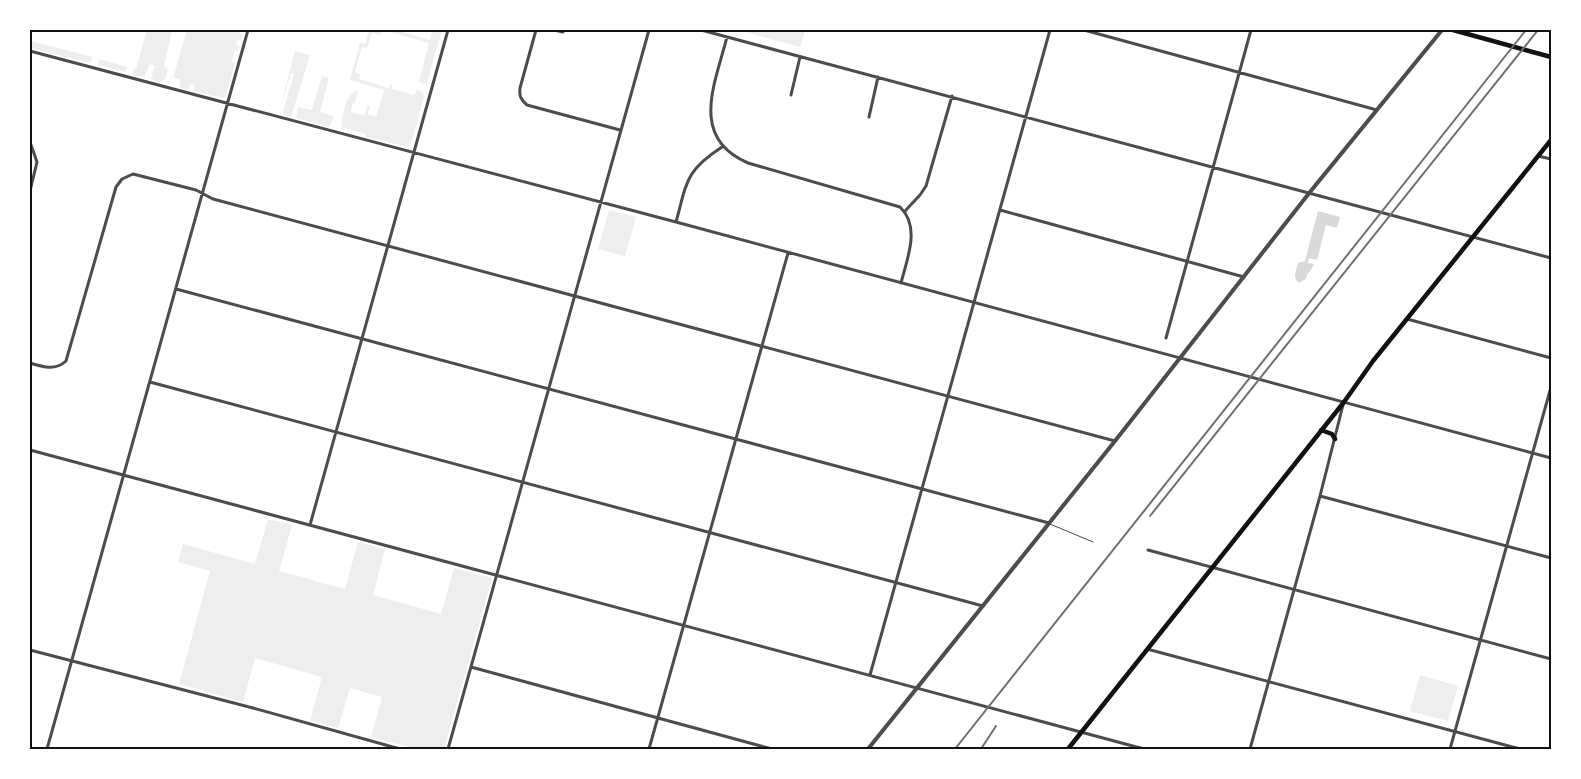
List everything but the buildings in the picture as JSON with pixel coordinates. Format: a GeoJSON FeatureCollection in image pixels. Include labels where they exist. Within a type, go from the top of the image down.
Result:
{"type":"FeatureCollection","features":[{"type":"Feature","properties":{"kind":"main road"},"geometry":{"type":"LineString","coordinates":[[1453,30],[1551,57]]}},
{"type":"Feature","properties":{"kind":"main road"},"geometry":{"type":"LineString","coordinates":[[1068,749],[1344,402],[1373,361],[1551,140]]}},
{"type":"Feature","properties":{"kind":"main road"},"geometry":{"type":"LineString","coordinates":[[1321,430],[1332,434],[1335,439]]}},
{"type":"Feature","properties":{"kind":"street"},"geometry":{"type":"LineString","coordinates":[[47,749],[248,30]]}},
{"type":"Feature","properties":{"kind":"street"},"geometry":{"type":"LineString","coordinates":[[310,525],[448,30]]}},
{"type":"Feature","properties":{"kind":"street"},"geometry":{"type":"LineString","coordinates":[[536,30],[520,88],[519,94],[523,102],[527,105],[620,130]]}},
{"type":"Feature","properties":{"kind":"street"},"geometry":{"type":"LineString","coordinates":[[554,30],[563,32]]}},
{"type":"Feature","properties":{"kind":"street"},"geometry":{"type":"LineString","coordinates":[[448,749],[649,30]]}},
{"type":"Feature","properties":{"kind":"street"},"geometry":{"type":"LineString","coordinates":[[700,30],[1551,258]]}},
{"type":"Feature","properties":{"kind":"street"},"geometry":{"type":"LineString","coordinates":[[870,675],[1050,30]]}},
{"type":"Feature","properties":{"kind":"street"},"geometry":{"type":"LineString","coordinates":[[1084,30],[1377,110]]}},
{"type":"Feature","properties":{"kind":"street"},"geometry":{"type":"LineString","coordinates":[[1166,338],[1251,30]]}},
{"type":"Feature","properties":{"kind":"street"},"geometry":{"type":"LineString","coordinates":[[868,749],[1050,524],[1310,192],[1442,30]]}},
{"type":"Feature","properties":{"kind":"street"},"geometry":{"type":"LineString","coordinates":[[728,37],[710,100],[711,123],[722,147],[748,163],[894,204],[905,211],[909,219],[912,238],[901,283]]}},
{"type":"Feature","properties":{"kind":"street"},"geometry":{"type":"LineString","coordinates":[[30,51],[676,222],[1551,458]]}},
{"type":"Feature","properties":{"kind":"street"},"geometry":{"type":"LineString","coordinates":[[791,95],[800,57]]}},
{"type":"Feature","properties":{"kind":"street"},"geometry":{"type":"LineString","coordinates":[[869,117],[878,77]]}},
{"type":"Feature","properties":{"kind":"street"},"geometry":{"type":"LineString","coordinates":[[905,211],[926,186],[952,96]]}},
{"type":"Feature","properties":{"kind":"street"},"geometry":{"type":"LineString","coordinates":[[30,142],[37,162],[30,191]]}},
{"type":"Feature","properties":{"kind":"street"},"geometry":{"type":"LineString","coordinates":[[676,222],[690,176],[701,161],[722,147]]}},
{"type":"Feature","properties":{"kind":"street"},"geometry":{"type":"LineString","coordinates":[[1538,156],[1551,159]]}},
{"type":"Feature","properties":{"kind":"street"},"geometry":{"type":"LineString","coordinates":[[30,363],[49,368],[62,365],[66,361],[116,187],[122,179],[133,174],[196,190],[212,199],[1115,441]]}},
{"type":"Feature","properties":{"kind":"street"},"geometry":{"type":"LineString","coordinates":[[1000,210],[1244,277]]}},
{"type":"Feature","properties":{"kind":"street"},"geometry":{"type":"LineString","coordinates":[[649,749],[788,253]]}},
{"type":"Feature","properties":{"kind":"street"},"geometry":{"type":"LineString","coordinates":[[176,289],[1050,524]]}},
{"type":"Feature","properties":{"kind":"street"},"geometry":{"type":"LineString","coordinates":[[1407,319],[1551,358]]}},
{"type":"Feature","properties":{"kind":"street"},"geometry":{"type":"LineString","coordinates":[[150,382],[984,606]]}},
{"type":"Feature","properties":{"kind":"street"},"geometry":{"type":"LineString","coordinates":[[1450,749],[1551,387]]}},
{"type":"Feature","properties":{"kind":"street"},"geometry":{"type":"LineString","coordinates":[[1250,749],[1344,402]]}},
{"type":"Feature","properties":{"kind":"street"},"geometry":{"type":"LineString","coordinates":[[30,450],[1144,749]]}},
{"type":"Feature","properties":{"kind":"street"},"geometry":{"type":"LineString","coordinates":[[1320,496],[1551,558]]}},
{"type":"Feature","properties":{"kind":"street"},"geometry":{"type":"LineString","coordinates":[[1148,550],[1551,659]]}},
{"type":"Feature","properties":{"kind":"street"},"geometry":{"type":"LineString","coordinates":[[1147,649],[1520,749]]}},
{"type":"Feature","properties":{"kind":"street"},"geometry":{"type":"LineString","coordinates":[[30,650],[253,708],[400,749]]}},
{"type":"Feature","properties":{"kind":"street"},"geometry":{"type":"LineString","coordinates":[[471,667],[772,749]]}},
{"type":"Feature","properties":{"kind":"lane"},"geometry":{"type":"LineString","coordinates":[[1050,524],[1093,542]]}},
{"type":"Feature","properties":{"kind":"shaded area"},"geometry":{"type":"Polygon","coordinates":[[[147,30],[172,30],[164,66],[168,69],[166,77],[161,83],[151,79],[155,66],[150,64],[144,77],[133,75],[133,68],[136,69],[147,30]]]}},
{"type":"Feature","properties":{"kind":"shaded area"},"geometry":{"type":"Polygon","coordinates":[[[187,30],[241,30],[239,34],[243,35],[241,40],[237,40],[236,45],[240,46],[238,51],[234,51],[232,61],[235,64],[226,95],[223,98],[194,91],[194,85],[190,84],[187,90],[180,88],[180,79],[173,78],[187,30]]]}},
{"type":"Feature","properties":{"kind":"shaded area"},"geometry":{"type":"Polygon","coordinates":[[[369,30],[382,30],[380,35],[372,33],[367,48],[362,47],[355,72],[360,74],[359,79],[388,88],[392,83],[392,89],[414,95],[417,90],[423,93],[424,97],[411,144],[408,147],[365,137],[366,134],[341,127],[347,100],[354,92],[358,90],[351,112],[364,116],[367,107],[365,105],[370,106],[368,114],[376,117],[384,90],[350,80],[360,43],[365,44],[369,30]]]}},
{"type":"Feature","properties":{"kind":"shaded area"},"geometry":{"type":"Polygon","coordinates":[[[383,30],[395,30],[430,40],[433,30],[442,30],[427,83],[419,82],[429,43],[383,30]]]}},
{"type":"Feature","properties":{"kind":"shaded area"},"geometry":{"type":"Polygon","coordinates":[[[738,30],[805,30],[800,47],[738,30]]]}},
{"type":"Feature","properties":{"kind":"shaded area"},"geometry":{"type":"Polygon","coordinates":[[[30,41],[93,57],[90,63],[30,48],[30,41]]]}},
{"type":"Feature","properties":{"kind":"shaded area"},"geometry":{"type":"Polygon","coordinates":[[[295,51],[310,55],[291,117],[283,115],[283,111],[294,74],[291,73],[279,113],[295,51]]]}},
{"type":"Feature","properties":{"kind":"shaded area"},"geometry":{"type":"Polygon","coordinates":[[[99,59],[127,67],[125,72],[98,65],[99,59]]]}},
{"type":"Feature","properties":{"kind":"shaded area"},"geometry":{"type":"Polygon","coordinates":[[[322,76],[329,78],[320,112],[334,116],[329,127],[296,118],[298,107],[312,110],[322,76]]]}},
{"type":"Feature","properties":{"kind":"shaded area"},"geometry":{"type":"Polygon","coordinates":[[[609,210],[636,217],[625,256],[598,249],[609,210]]]}},
{"type":"Feature","properties":{"kind":"shaded area"},"geometry":{"type":"Polygon","coordinates":[[[1318,211],[1340,217],[1337,228],[1326,225],[1317,260],[1309,258],[1308,263],[1314,264],[1306,279],[1299,283],[1295,276],[1298,263],[1305,261],[1318,211]]]}},
{"type":"Feature","properties":{"kind":"shaded area"},"geometry":{"type":"Polygon","coordinates":[[[268,519],[292,525],[279,571],[345,589],[358,542],[385,549],[373,595],[441,614],[454,568],[492,578],[444,749],[416,749],[371,737],[382,697],[350,688],[338,728],[310,721],[322,677],[255,658],[243,702],[179,684],[210,571],[178,562],[183,544],[255,564],[268,519]]]}},
{"type":"Feature","properties":{"kind":"shaded area"},"geometry":{"type":"Polygon","coordinates":[[[1420,675],[1458,686],[1448,721],[1410,711],[1420,675]]]}},
{"type":"Feature","properties":{"kind":"railway"},"geometry":{"type":"LineString","coordinates":[[955,749],[1526,30]]}},
{"type":"Feature","properties":{"kind":"railway"},"geometry":{"type":"LineString","coordinates":[[1150,516],[1538,30]]}},
{"type":"Feature","properties":{"kind":"railway"},"geometry":{"type":"LineString","coordinates":[[981,749],[996,726]]}}]}
